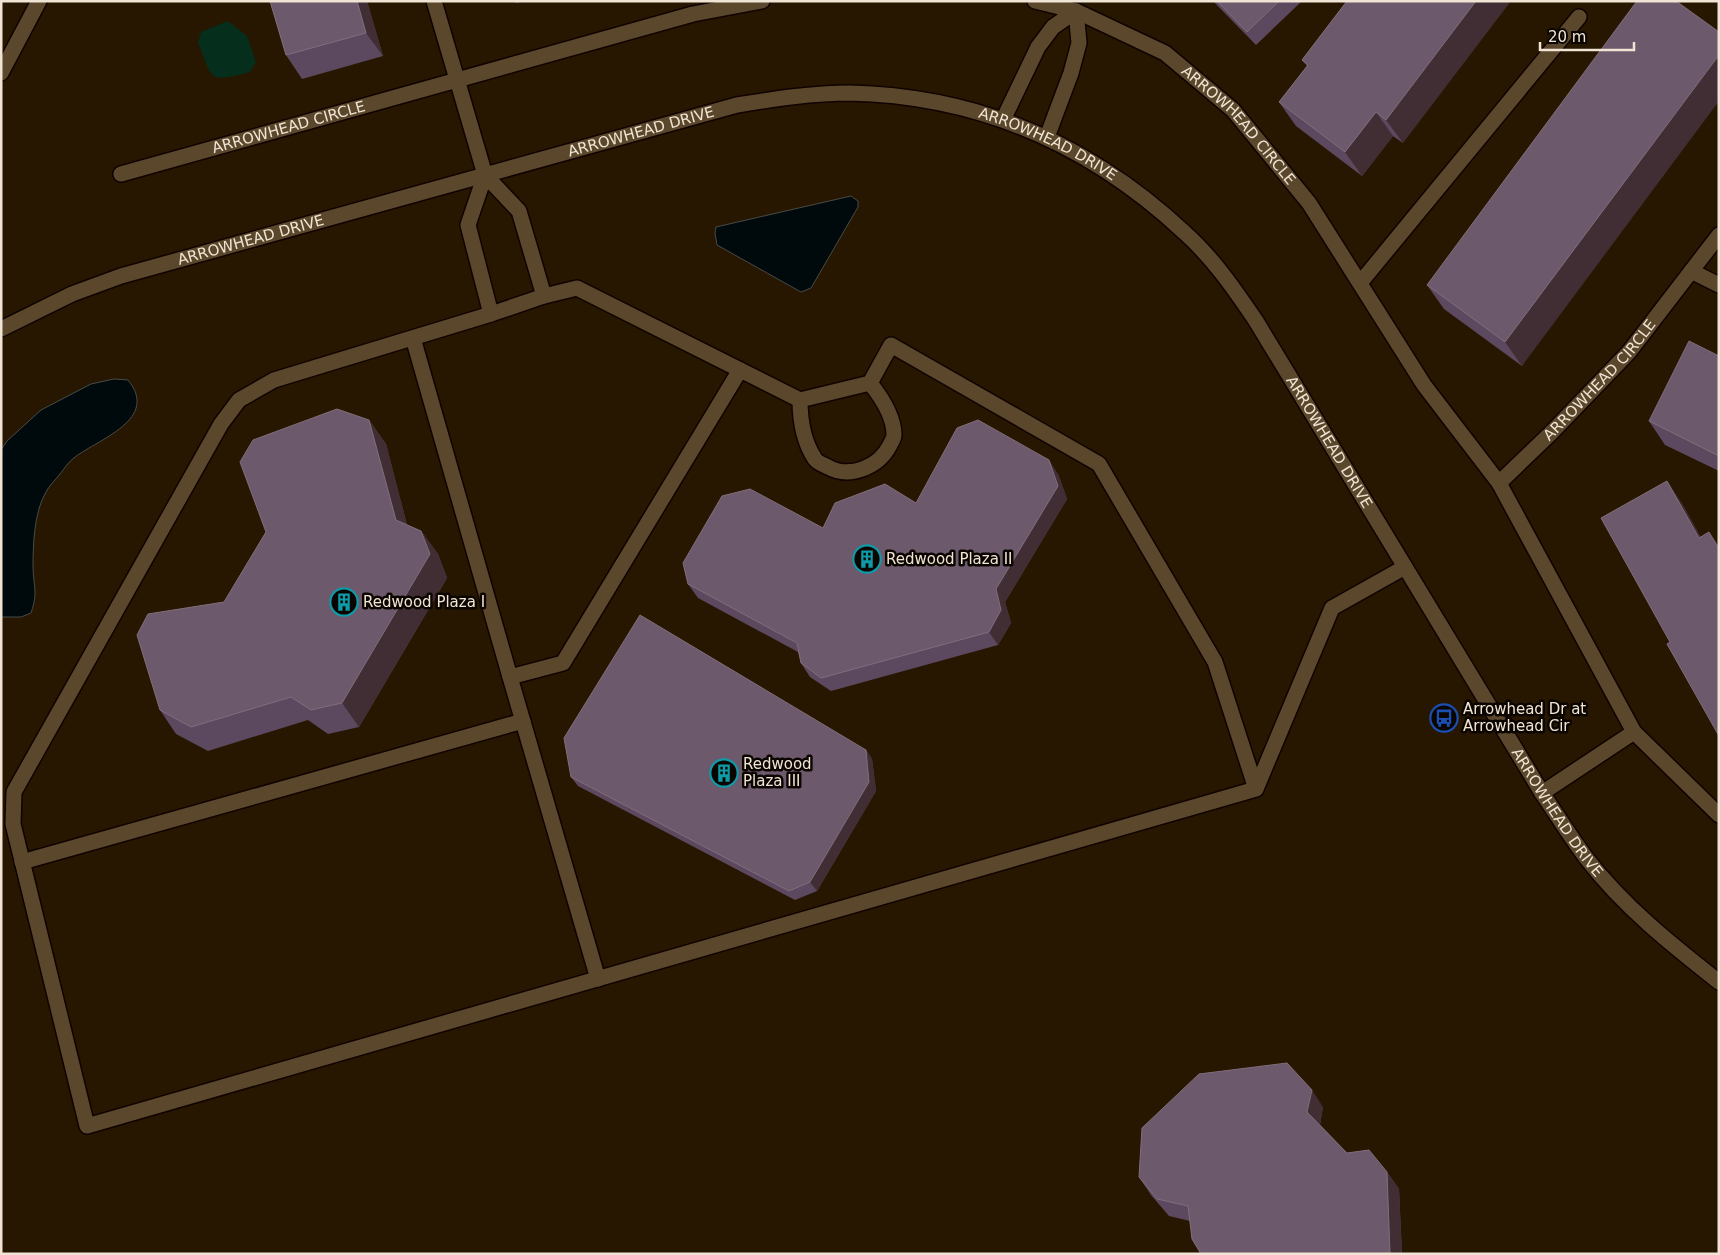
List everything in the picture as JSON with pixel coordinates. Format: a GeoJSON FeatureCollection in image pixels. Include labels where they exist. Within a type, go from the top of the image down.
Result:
{"type":"FeatureCollection","features":[{"type":"Feature","properties":{"kind":"street"},"geometry":{"type":"LineString","coordinates":[[1,73],[39,1]]}},
{"type":"Feature","properties":{"kind":"street"},"geometry":{"type":"LineString","coordinates":[[434,1],[485,174],[519,211],[544,296]]}},
{"type":"Feature","properties":{"kind":"street","name":"ARROWHEAD CIRCLE"},"geometry":{"type":"LineString","coordinates":[[121,174],[693,14],[762,1]]}},
{"type":"Feature","properties":{"kind":"street","name":"ARROWHEAD CIRCLE"},"geometry":{"type":"LineString","coordinates":[[1035,1],[1078,6],[1165,52],[1233,110],[1309,203],[1424,385],[1499,483],[1634,732],[1719,814]]}},
{"type":"Feature","properties":{"kind":"street"},"geometry":{"type":"LineString","coordinates":[[1003,120],[1038,46],[1053,27],[1078,6]]}},
{"type":"Feature","properties":{"kind":"street"},"geometry":{"type":"LineString","coordinates":[[1047,138],[1071,72],[1078,43],[1078,6]]}},
{"type":"Feature","properties":{"kind":"street"},"geometry":{"type":"LineString","coordinates":[[1360,283],[1579,17]]}},
{"type":"Feature","properties":{"kind":"street","name":"ARROWHEAD DRIVE"},"geometry":{"type":"LineString","coordinates":[[1,329],[72,294],[121,276],[737,105],[810,94],[849,93],[883,95],[952,105],[1028,128],[1083,155],[1135,189],[1186,234],[1227,280],[1256,321],[1542,793],[1588,860],[1621,898],[1667,941],[1719,982]]}},
{"type":"Feature","properties":{"kind":"street"},"geometry":{"type":"LineString","coordinates":[[485,174],[468,225],[491,314]]}},
{"type":"Feature","properties":{"kind":"street","name":"ARROWHEAD CIRCLE"},"geometry":{"type":"LineString","coordinates":[[1499,483],[1552,432],[1629,352],[1719,235]]}},
{"type":"Feature","properties":{"kind":"street"},"geometry":{"type":"LineString","coordinates":[[1691,271],[1719,285]]}},
{"type":"Feature","properties":{"kind":"street"},"geometry":{"type":"LineString","coordinates":[[577,288],[800,400],[870,383],[891,345],[1100,464],[1215,662],[1256,789],[87,1126],[13,824],[14,792],[221,424],[239,400],[274,380],[544,296],[577,288]]}},
{"type":"Feature","properties":{"kind":"street"},"geometry":{"type":"LineString","coordinates":[[413,338],[598,979]]}},
{"type":"Feature","properties":{"kind":"street"},"geometry":{"type":"LineString","coordinates":[[510,677],[563,663],[740,370]]}},
{"type":"Feature","properties":{"kind":"street"},"geometry":{"type":"LineString","coordinates":[[800,400],[800,422],[806,441],[816,460],[836,471],[856,471],[874,465],[886,453],[894,437],[892,422],[886,406],[870,383]]}},
{"type":"Feature","properties":{"kind":"street"},"geometry":{"type":"LineString","coordinates":[[1256,789],[1332,608],[1405,567]]}},
{"type":"Feature","properties":{"kind":"street"},"geometry":{"type":"LineString","coordinates":[[22,862],[523,720]]}},
{"type":"Feature","properties":{"kind":"street"},"geometry":{"type":"LineString","coordinates":[[1542,793],[1634,732]]}},
{"type":"Feature","properties":{"kind":"green space"},"geometry":{"type":"Polygon","coordinates":[[[228,21],[247,36],[256,62],[250,72],[219,78],[210,72],[198,43],[201,32],[228,21]]]}},
{"type":"Feature","properties":{"kind":"shaded area"},"geometry":{"type":"Polygon","coordinates":[[[851,196],[858,201],[858,207],[811,288],[801,292],[717,245],[716,227],[851,196]]]}},
{"type":"Feature","properties":{"kind":"shaded area"},"geometry":{"type":"Polygon","coordinates":[[[114,379],[128,380],[136,394],[137,406],[132,417],[111,435],[73,459],[47,490],[39,509],[35,529],[33,567],[35,596],[31,613],[21,617],[1,617],[1,450],[7,441],[41,410],[91,384],[114,379]]]}},
{"type":"Feature","properties":{"kind":"building"},"geometry":{"type":"Polygon","coordinates":[[[270,1],[357,1],[366,33],[286,55],[270,1]]]}},
{"type":"Feature","properties":{"kind":"building"},"geometry":{"type":"Polygon","coordinates":[[[1217,1],[1279,1],[1247,32],[1217,1]]]}},
{"type":"Feature","properties":{"kind":"building"},"geometry":{"type":"Polygon","coordinates":[[[1347,1],[1476,1],[1386,120],[1376,112],[1345,152],[1279,102],[1308,65],[1302,60],[1347,1]]]}},
{"type":"Feature","properties":{"kind":"building"},"geometry":{"type":"Polygon","coordinates":[[[1637,1],[1676,1],[1719,32],[1719,55],[1505,342],[1427,285],[1637,1]]]}},
{"type":"Feature","properties":{"kind":"building"},"geometry":{"type":"Polygon","coordinates":[[[1689,341],[1719,356],[1719,456],[1649,421],[1689,341]]]}},
{"type":"Feature","properties":{"kind":"building","name":"Redwood Plaza I"},"geometry":{"type":"Polygon","coordinates":[[[337,409],[369,420],[396,520],[421,531],[430,554],[342,703],[311,710],[291,697],[191,727],[160,710],[137,635],[148,614],[224,602],[266,532],[240,462],[253,440],[337,409]]]}},
{"type":"Feature","properties":{"kind":"building","name":"Redwood Plaza II"},"geometry":{"type":"Polygon","coordinates":[[[978,420],[1049,460],[1058,486],[996,589],[1001,610],[989,632],[821,678],[801,663],[797,643],[688,584],[683,563],[722,496],[750,489],[823,528],[835,503],[885,484],[916,503],[957,428],[978,420]]]}},
{"type":"Feature","properties":{"kind":"building"},"geometry":{"type":"Polygon","coordinates":[[[1667,481],[1699,538],[1709,532],[1719,549],[1719,736],[1667,644],[1670,642],[1601,518],[1667,481]]]}},
{"type":"Feature","properties":{"kind":"building","name":"Redwood Plaza III"},"geometry":{"type":"Polygon","coordinates":[[[640,615],[866,750],[869,782],[810,882],[789,891],[571,777],[564,738],[640,615]]]}},
{"type":"Feature","properties":{"kind":"building"},"geometry":{"type":"Polygon","coordinates":[[[1287,1063],[1312,1090],[1307,1112],[1347,1153],[1369,1150],[1387,1172],[1390,1254],[1201,1254],[1192,1239],[1188,1206],[1157,1199],[1139,1177],[1142,1128],[1199,1074],[1287,1063]]]}},
{"type":"Feature","properties":{"kind":"place","name":"Redwood Plaza II"},"geometry":{"type":"Point","coordinates":[867,559]}},
{"type":"Feature","properties":{"kind":"place","name":"Redwood Plaza I"},"geometry":{"type":"Point","coordinates":[344,602]}},
{"type":"Feature","properties":{"kind":"place","name":"Arrowhead Dr at Arrowhead Cir"},"geometry":{"type":"Point","coordinates":[1444,718]}},
{"type":"Feature","properties":{"kind":"place","name":"Redwood Plaza III"},"geometry":{"type":"Point","coordinates":[724,773]}}]}
